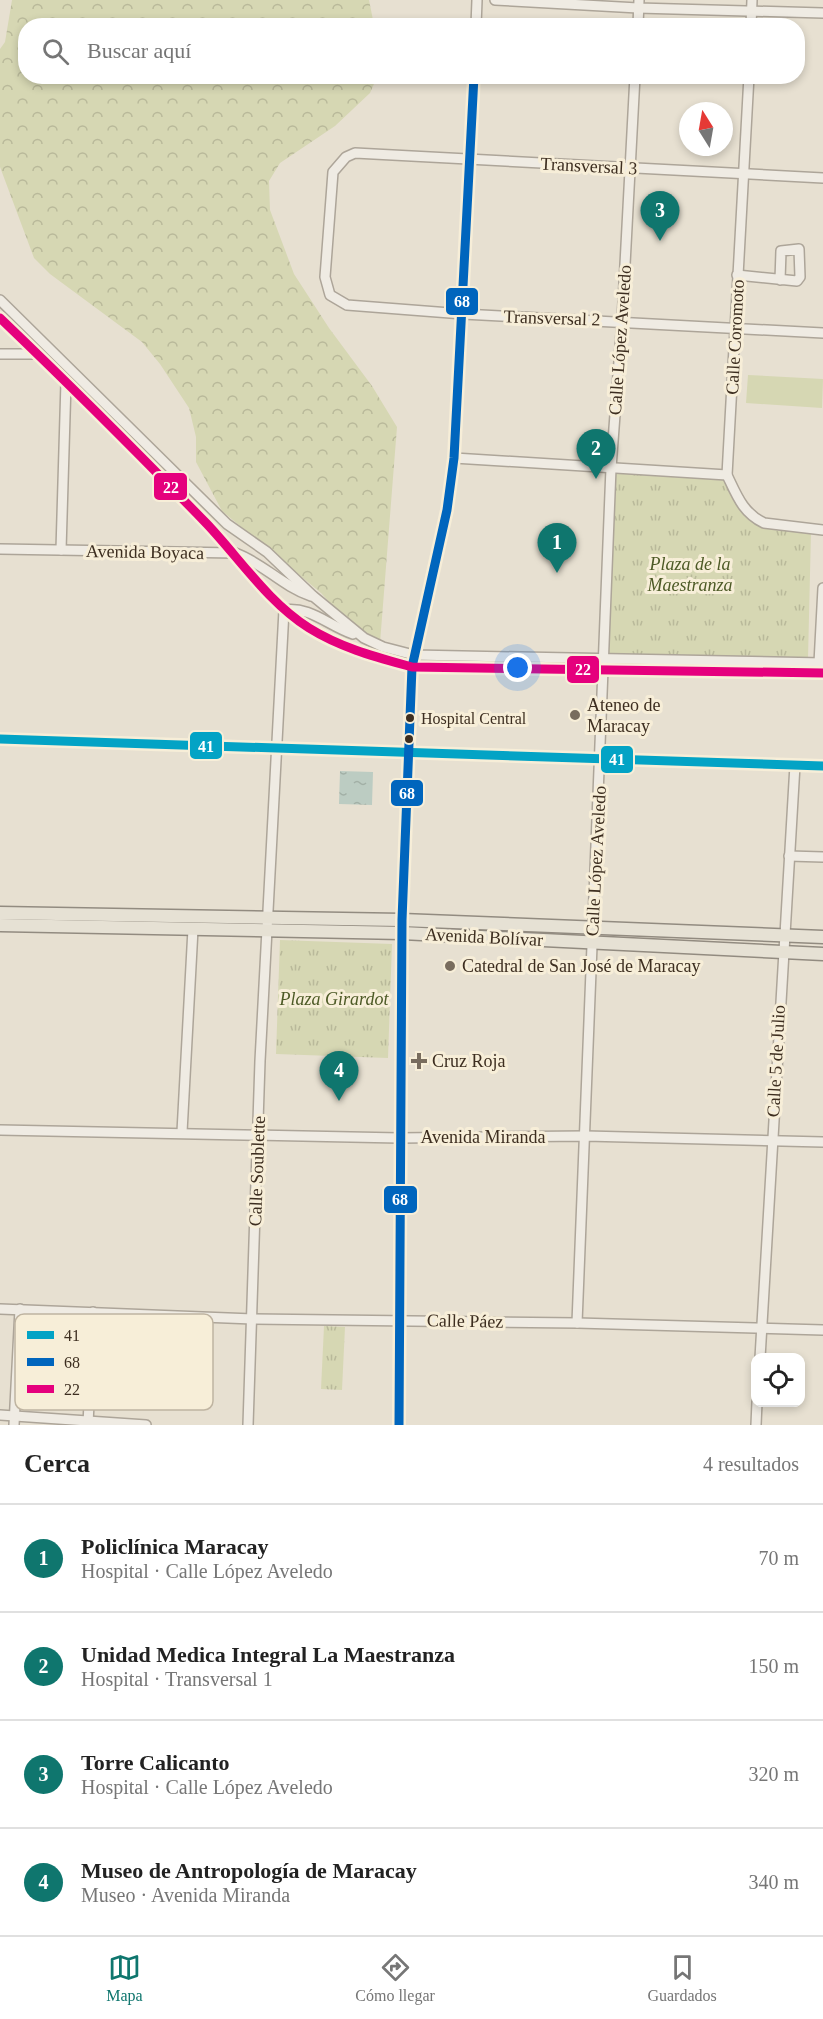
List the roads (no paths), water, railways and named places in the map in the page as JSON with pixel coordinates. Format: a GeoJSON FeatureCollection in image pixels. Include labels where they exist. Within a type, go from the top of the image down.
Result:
{"type":"FeatureCollection","features":[{"type":"Feature","properties":{"kind":"main road","name":"Avenida Bolívar"},"geometry":{"type":"LineString","coordinates":[[0,913],[402,920],[823,954]]}},
{"type":"Feature","properties":{"kind":"main road","name":"Avenida Bolívar"},"geometry":{"type":"LineString","coordinates":[[0,925],[592,936],[823,937]]}},
{"type":"Feature","properties":{"kind":"street"},"geometry":{"type":"LineString","coordinates":[[476,18],[477,0]]}},
{"type":"Feature","properties":{"kind":"street"},"geometry":{"type":"LineString","coordinates":[[495,0],[751,5],[823,13]]}},
{"type":"Feature","properties":{"kind":"street"},"geometry":{"type":"LineString","coordinates":[[399,1425],[399,1138],[407,752],[412,666],[447,510],[454,458],[474,84]]}},
{"type":"Feature","properties":{"kind":"street","name":"Calle López Aveledo"},"geometry":{"type":"LineString","coordinates":[[577,1323],[601,759],[610,468],[622,321],[635,84]]}},
{"type":"Feature","properties":{"kind":"street","name":"Calle Coromoto"},"geometry":{"type":"LineString","coordinates":[[749,84],[728,475],[739,502],[757,519],[764,523],[823,530]]}},
{"type":"Feature","properties":{"kind":"street","name":"Transversal 3"},"geometry":{"type":"LineString","coordinates":[[355,153],[823,178]]}},
{"type":"Feature","properties":{"kind":"street","name":"Transversal 2"},"geometry":{"type":"LineString","coordinates":[[355,153],[346,157],[333,172],[325,277],[330,295],[347,305],[463,314],[823,333]]}},
{"type":"Feature","properties":{"kind":"street"},"geometry":{"type":"LineString","coordinates":[[737,275],[780,280]]}},
{"type":"Feature","properties":{"kind":"street"},"geometry":{"type":"LineString","coordinates":[[0,300],[226,524],[267,552],[313,596],[364,638]]}},
{"type":"Feature","properties":{"kind":"street"},"geometry":{"type":"LineString","coordinates":[[0,318],[235,553],[284,610],[311,629],[340,644],[365,654],[412,666],[823,674]]}},
{"type":"Feature","properties":{"kind":"street"},"geometry":{"type":"LineString","coordinates":[[0,354],[38,354]]}},
{"type":"Feature","properties":{"kind":"street"},"geometry":{"type":"LineString","coordinates":[[61,550],[66,382]]}},
{"type":"Feature","properties":{"kind":"street"},"geometry":{"type":"LineString","coordinates":[[454,458],[728,475]]}},
{"type":"Feature","properties":{"kind":"street","name":"Avenida Boyaca"},"geometry":{"type":"LineString","coordinates":[[0,549],[235,553],[260,564],[295,590],[313,596]]}},
{"type":"Feature","properties":{"kind":"street"},"geometry":{"type":"LineString","coordinates":[[284,610],[300,609],[309,612],[340,630],[383,647],[414,655],[821,663],[823,588]]}},
{"type":"Feature","properties":{"kind":"street","name":"Calle Soublette"},"geometry":{"type":"LineString","coordinates":[[248,1425],[267,916],[284,610]]}},
{"type":"Feature","properties":{"kind":"street"},"geometry":{"type":"LineString","coordinates":[[0,739],[823,766]]}},
{"type":"Feature","properties":{"kind":"street","name":"Calle 5 de Julio"},"geometry":{"type":"LineString","coordinates":[[760,1353],[782,952],[795,765]]}},
{"type":"Feature","properties":{"kind":"street"},"geometry":{"type":"LineString","coordinates":[[789,856],[823,857]]}},
{"type":"Feature","properties":{"kind":"street"},"geometry":{"type":"LineString","coordinates":[[182,1132],[193,929]]}},
{"type":"Feature","properties":{"kind":"street","name":"Avenida Miranda"},"geometry":{"type":"LineString","coordinates":[[0,1130],[399,1138],[586,1136],[823,1142]]}},
{"type":"Feature","properties":{"kind":"street","name":"Calle Páez"},"geometry":{"type":"LineString","coordinates":[[0,1309],[139,1314]]}},
{"type":"Feature","properties":{"kind":"street"},"geometry":{"type":"LineString","coordinates":[[21,1309],[21,1314]]}},
{"type":"Feature","properties":{"kind":"street","name":"Calle Páez"},"geometry":{"type":"LineString","coordinates":[[213,1317],[577,1323],[823,1330]]}},
{"type":"Feature","properties":{"kind":"street"},"geometry":{"type":"LineString","coordinates":[[14,1421],[15,1405]]}},
{"type":"Feature","properties":{"kind":"street"},"geometry":{"type":"LineString","coordinates":[[756,1425],[757,1407]]}},
{"type":"Feature","properties":{"kind":"street"},"geometry":{"type":"LineString","coordinates":[[0,1415],[14,1421],[146,1425]]}},
{"type":"Feature","properties":{"kind":"water"},"geometry":{"type":"Polygon","coordinates":[[[340,771],[373,772],[372,805],[339,804],[340,771]]]}},
{"type":"Feature","properties":{"kind":"place","name":"Torre Calicanto"},"geometry":{"type":"Point","coordinates":[660,241]}},
{"type":"Feature","properties":{"kind":"place","name":"Unidad Medica Integral La Maestranza"},"geometry":{"type":"Point","coordinates":[596,479]}},
{"type":"Feature","properties":{"kind":"place","name":"Policlínica Maracay"},"geometry":{"type":"Point","coordinates":[557,573]}},
{"type":"Feature","properties":{"kind":"place","name":"Ateneo de Maracay"},"geometry":{"type":"Point","coordinates":[575,715]}},
{"type":"Feature","properties":{"kind":"place","name":"Hospital Central"},"geometry":{"type":"Point","coordinates":[410,718]}},
{"type":"Feature","properties":{"kind":"place","name":"Catedral de San José de Maracay"},"geometry":{"type":"Point","coordinates":[450,966]}},
{"type":"Feature","properties":{"kind":"place","name":"Cruz Roja"},"geometry":{"type":"Point","coordinates":[419,1061]}},
{"type":"Feature","properties":{"kind":"place","name":"Museo de Antropología de Maracay"},"geometry":{"type":"Point","coordinates":[339,1101]}},
{"type":"Feature","properties":{"kind":"park label","name":"Plaza de la Maestranza"},"geometry":{"type":"Point","coordinates":[690,574]}},
{"type":"Feature","properties":{"kind":"park label","name":"Plaza Girardot"},"geometry":{"type":"Point","coordinates":[334,999]}}]}
